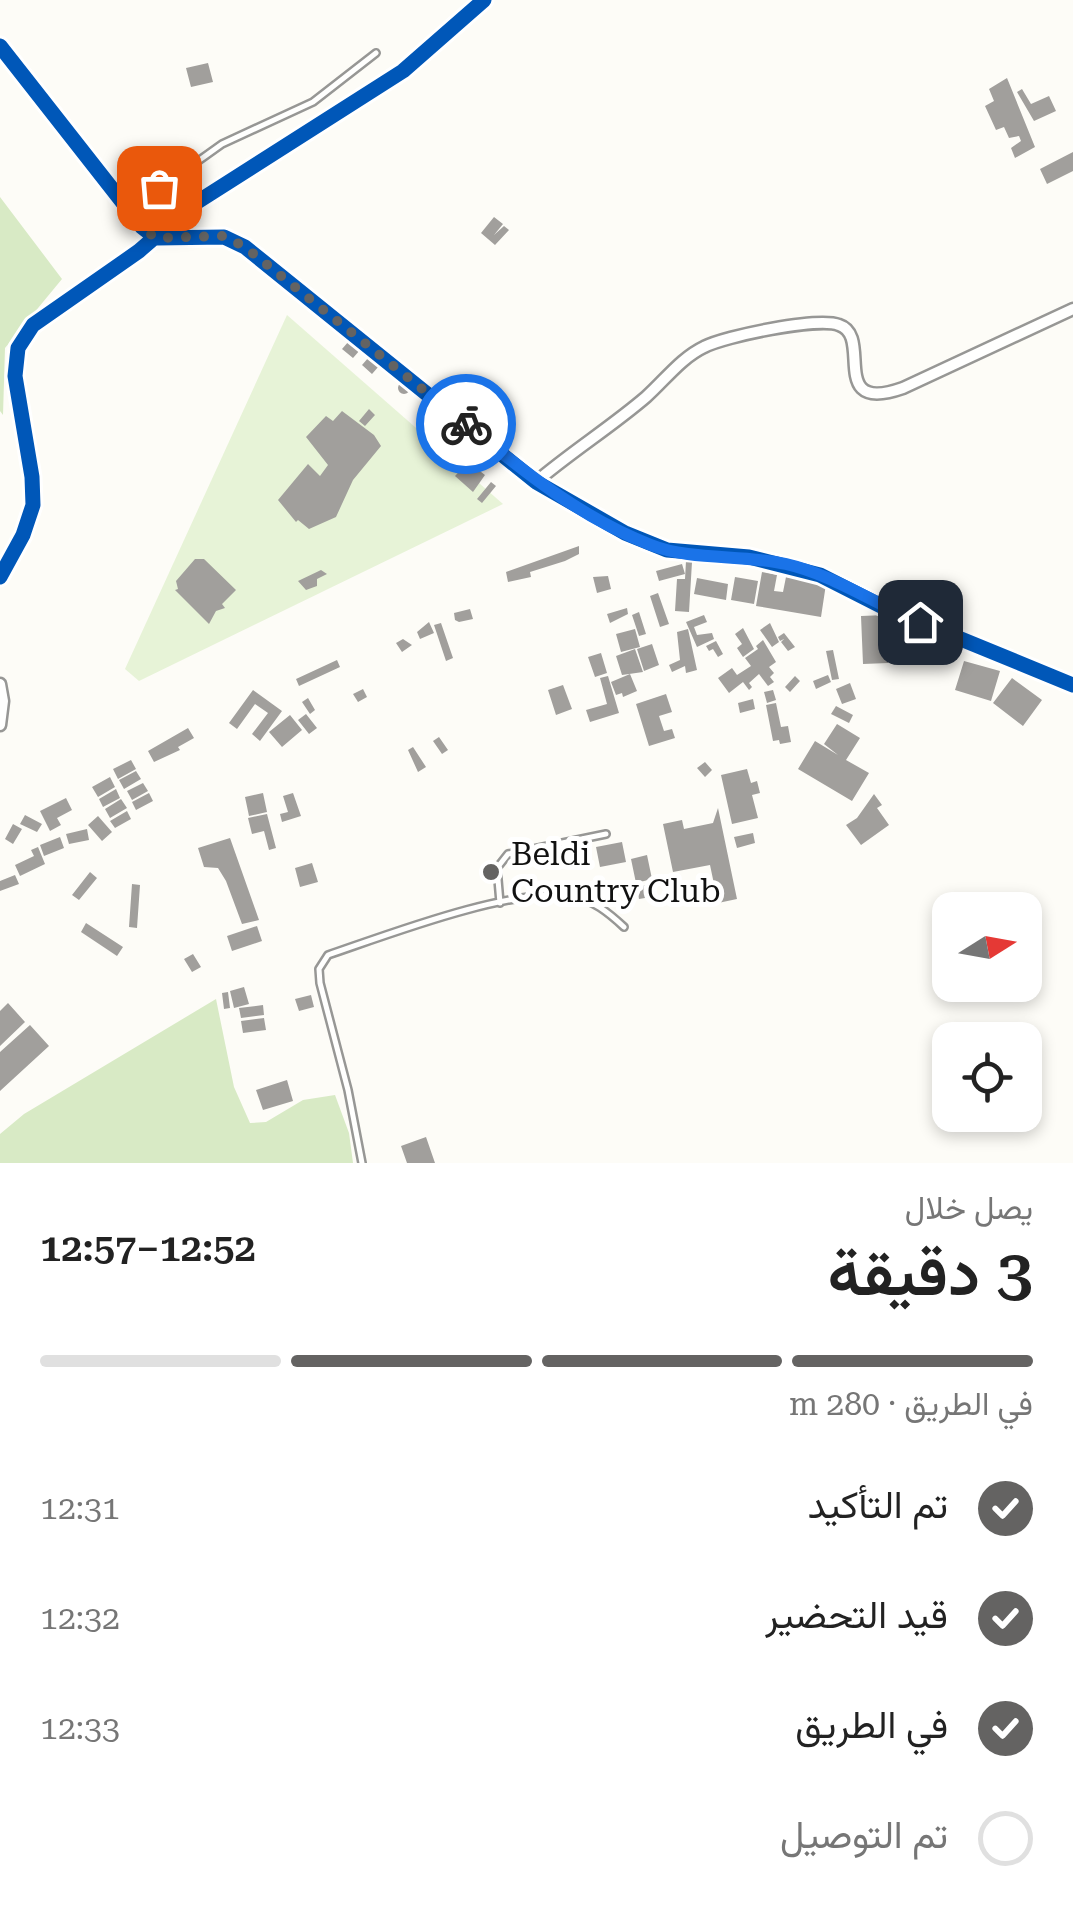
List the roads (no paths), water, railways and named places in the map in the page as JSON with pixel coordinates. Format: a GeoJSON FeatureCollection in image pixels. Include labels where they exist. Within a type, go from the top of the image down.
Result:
{"type":"FeatureCollection","features":[{"type":"Feature","properties":{"kind":"street"},"geometry":{"type":"LineString","coordinates":[[0,577],[33,505],[32,476],[15,376],[18,348],[33,325],[156,238],[191,206],[403,72],[484,0]]}},
{"type":"Feature","properties":{"kind":"street"},"geometry":{"type":"LineString","coordinates":[[0,46],[142,228],[156,238],[224,236],[245,247],[554,494],[648,544],[667,550],[749,557],[820,575],[885,608],[1073,685]]}},
{"type":"Feature","properties":{"kind":"street"},"geometry":{"type":"LineString","coordinates":[[536,482],[644,399],[686,358],[718,341],[794,327],[841,325],[854,342],[856,378],[864,391],[878,396],[1073,309]]}},
{"type":"Feature","properties":{"kind":"street"},"geometry":{"type":"LineString","coordinates":[[0,684],[0,725]]}},
{"type":"Feature","properties":{"kind":"lane"},"geometry":{"type":"LineString","coordinates":[[128,210],[222,144],[314,102],[376,53]]}},
{"type":"Feature","properties":{"kind":"lane"},"geometry":{"type":"LineString","coordinates":[[500,903],[497,868],[508,854],[606,834]]}},
{"type":"Feature","properties":{"kind":"lane"},"geometry":{"type":"LineString","coordinates":[[362,1163],[320,983],[322,962],[328,955],[500,903],[555,895],[575,896],[600,906],[624,927]]}},
{"type":"Feature","properties":{"kind":"place","name":"Beldi Country Club"},"geometry":{"type":"Point","coordinates":[491,872]}}]}
